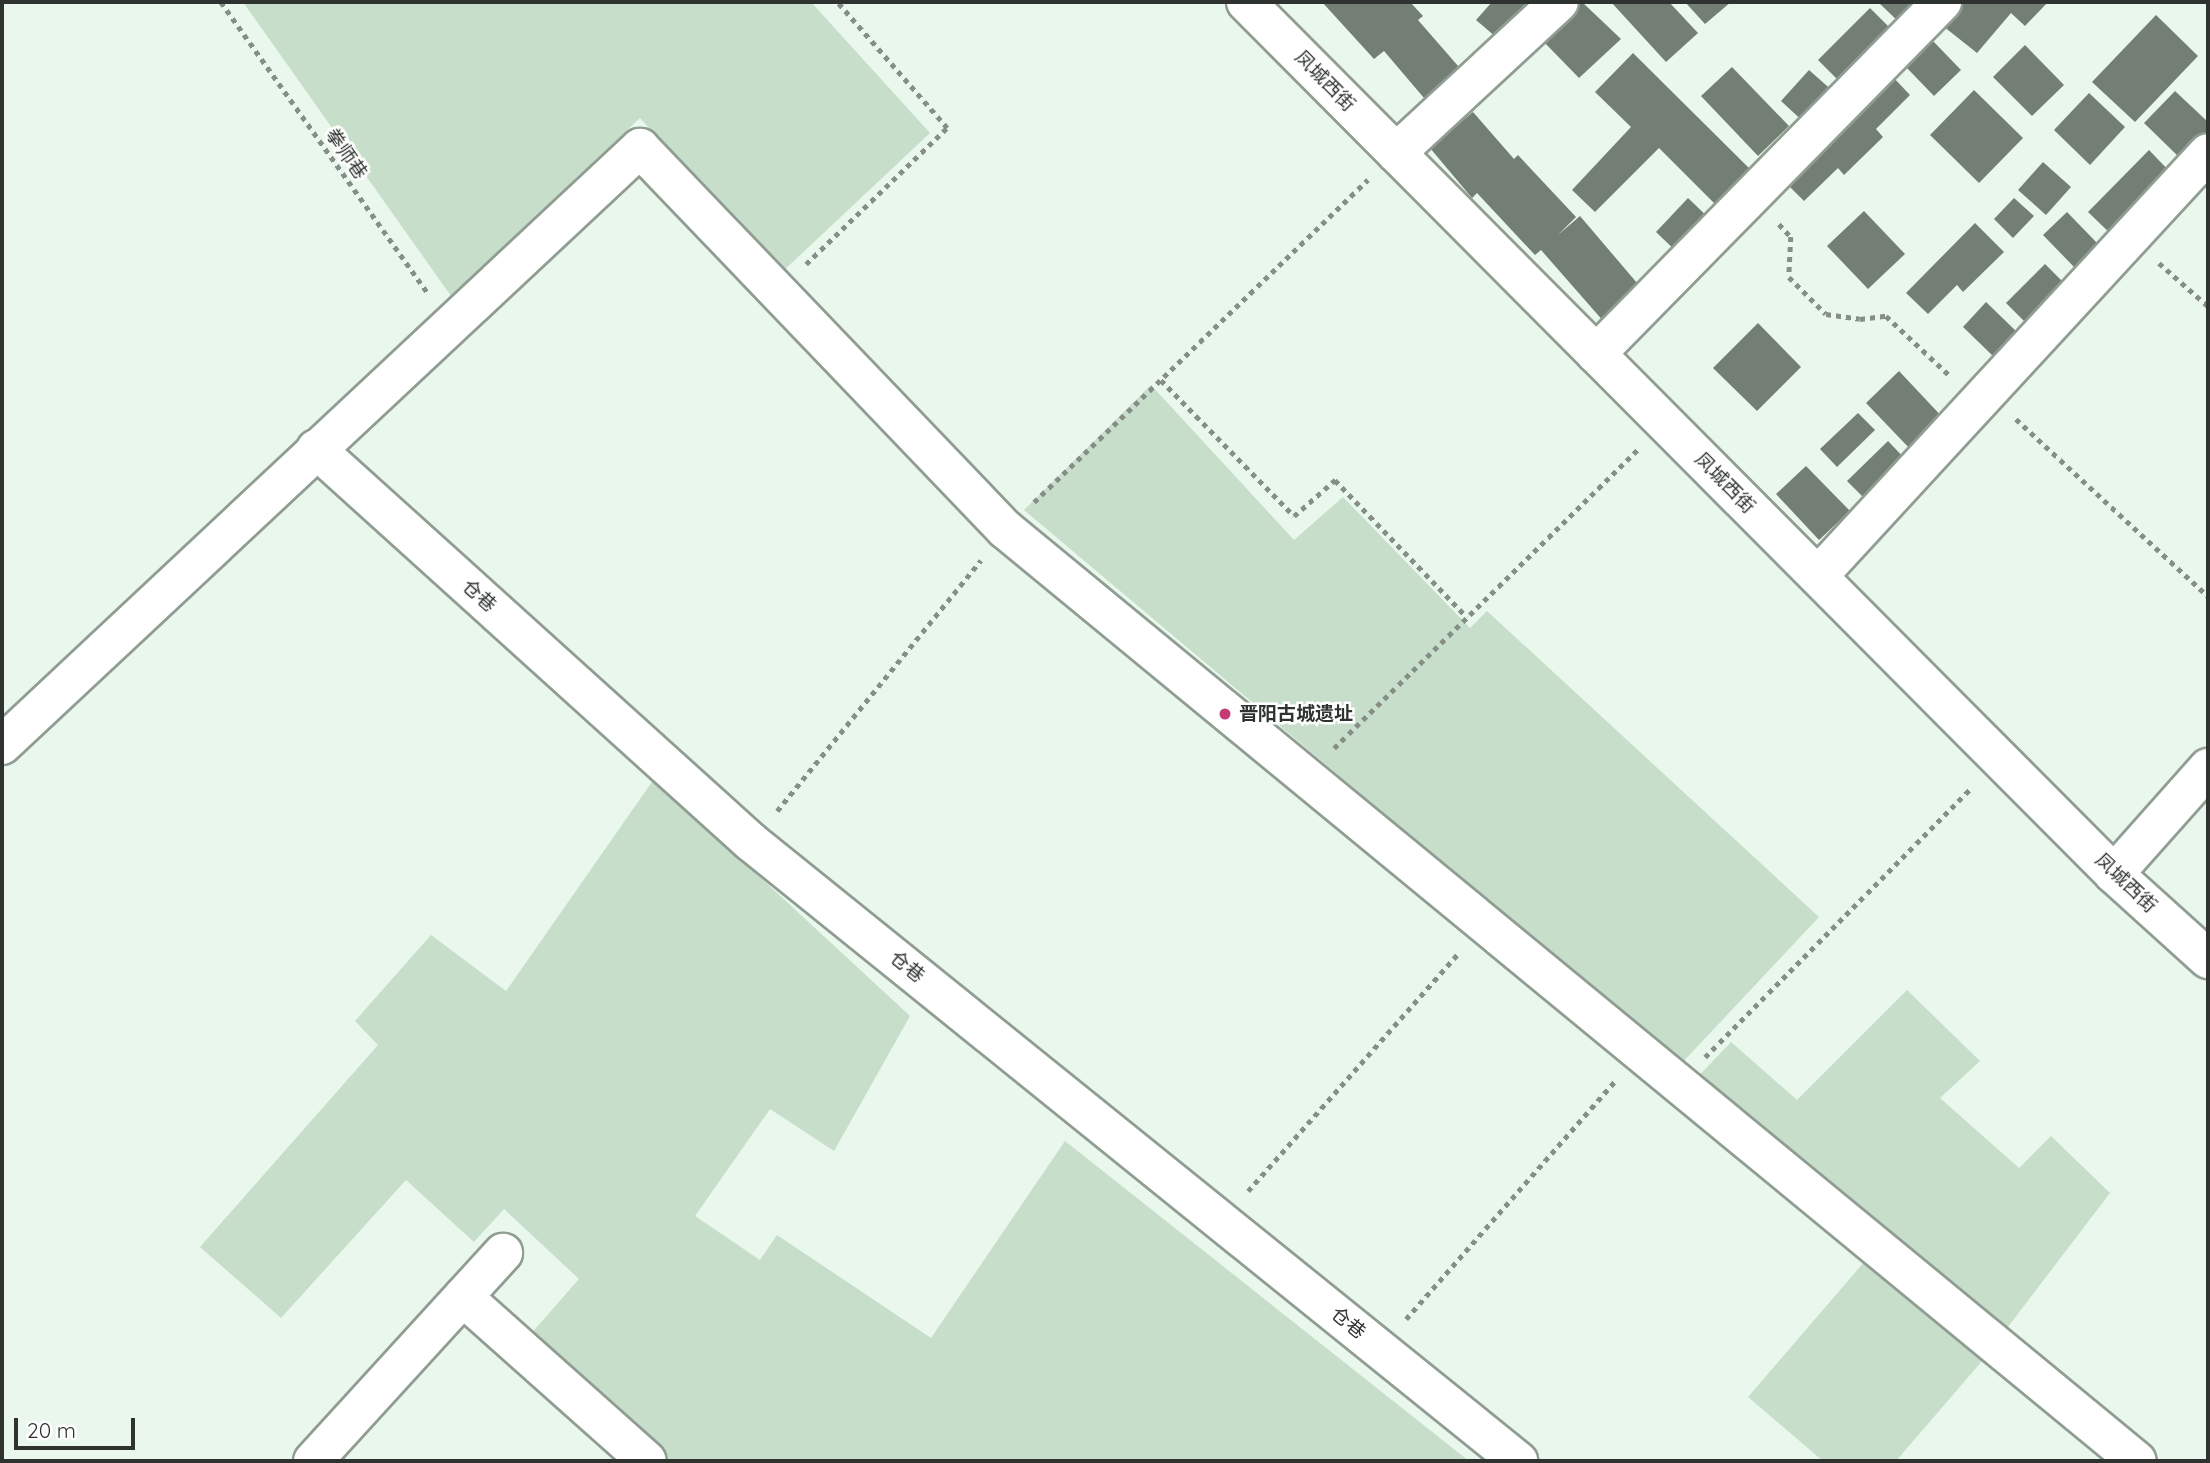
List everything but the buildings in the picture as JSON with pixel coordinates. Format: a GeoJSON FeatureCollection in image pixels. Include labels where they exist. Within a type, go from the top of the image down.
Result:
{"type":"FeatureCollection","features":[{"type":"Feature","properties":{"kind":"street","name":"凤城西街"},"geometry":{"type":"LineString","coordinates":[[1246,2],[2113,874],[2208,959]]}},
{"type":"Feature","properties":{"kind":"street"},"geometry":{"type":"LineString","coordinates":[[1396,153],[1559,2]]}},
{"type":"Feature","properties":{"kind":"street"},"geometry":{"type":"LineString","coordinates":[[1596,354],[1942,2]]}},
{"type":"Feature","properties":{"kind":"street"},"geometry":{"type":"LineString","coordinates":[[2,745],[449,323],[640,148],[1006,530],[2137,1461]]}},
{"type":"Feature","properties":{"kind":"street"},"geometry":{"type":"LineString","coordinates":[[1818,576],[2208,153]]}},
{"type":"Feature","properties":{"kind":"street","name":"仓巷"},"geometry":{"type":"LineString","coordinates":[[316,449],[751,842],[1518,1461]]}},
{"type":"Feature","properties":{"kind":"street"},"geometry":{"type":"LineString","coordinates":[[2113,874],[2208,768]]}},
{"type":"Feature","properties":{"kind":"street"},"geometry":{"type":"LineString","coordinates":[[313,1461],[503,1253]]}},
{"type":"Feature","properties":{"kind":"street"},"geometry":{"type":"LineString","coordinates":[[463,1297],[647,1461]]}},
{"type":"Feature","properties":{"kind":"path","name":"拳师巷"},"geometry":{"type":"LineString","coordinates":[[221,2],[449,323]]}},
{"type":"Feature","properties":{"kind":"path"},"geometry":{"type":"LineString","coordinates":[[778,292],[947,128],[837,2]]}},
{"type":"Feature","properties":{"kind":"path"},"geometry":{"type":"LineString","coordinates":[[751,842],[1006,530],[1396,153]]}},
{"type":"Feature","properties":{"kind":"path"},"geometry":{"type":"LineString","coordinates":[[1752,196],[1791,237],[1789,277],[1826,314],[1860,319],[1886,316],[2208,596]]}},
{"type":"Feature","properties":{"kind":"path"},"geometry":{"type":"LineString","coordinates":[[2129,237],[2208,306]]}},
{"type":"Feature","properties":{"kind":"path"},"geometry":{"type":"LineString","coordinates":[[1161,380],[1294,516],[1335,480],[1467,617]]}},
{"type":"Feature","properties":{"kind":"path"},"geometry":{"type":"LineString","coordinates":[[1305,776],[1665,422]]}},
{"type":"Feature","properties":{"kind":"path"},"geometry":{"type":"LineString","coordinates":[[1678,1084],[2000,760]]}},
{"type":"Feature","properties":{"kind":"path"},"geometry":{"type":"LineString","coordinates":[[1222,1221],[1485,925]]}},
{"type":"Feature","properties":{"kind":"path"},"geometry":{"type":"LineString","coordinates":[[1380,1349],[1640,1052]]}},
{"type":"Feature","properties":{"kind":"green space"},"geometry":{"type":"Polygon","coordinates":[[[243,2],[811,2],[930,133],[781,273],[640,118],[451,296],[243,2]]]}},
{"type":"Feature","properties":{"kind":"green space"},"geometry":{"type":"Polygon","coordinates":[[[1151,385],[1294,540],[1343,497],[1470,628],[1487,611],[1819,917],[1681,1064],[1024,510],[1151,385]]]}},
{"type":"Feature","properties":{"kind":"green space"},"geometry":{"type":"Polygon","coordinates":[[[654,779],[910,1016],[834,1151],[770,1109],[695,1216],[760,1260],[777,1235],[931,1338],[1065,1141],[1469,1461],[666,1461],[529,1336],[579,1279],[504,1209],[474,1242],[406,1180],[281,1318],[200,1247],[378,1045],[355,1021],[431,935],[506,991],[654,779]]]}},
{"type":"Feature","properties":{"kind":"green space"},"geometry":{"type":"Polygon","coordinates":[[[1907,990],[1980,1061],[1940,1098],[2019,1168],[2051,1136],[2110,1193],[2001,1336],[1693,1082],[1731,1042],[1797,1100],[1907,990]]]}},
{"type":"Feature","properties":{"kind":"green space"},"geometry":{"type":"Polygon","coordinates":[[[1865,1261],[1982,1361],[1896,1461],[1823,1461],[1748,1397],[1865,1261]]]}},
{"type":"Feature","properties":{"kind":"place","name":"晋阳古城遗址"},"geometry":{"type":"Point","coordinates":[1225,714]}}]}
